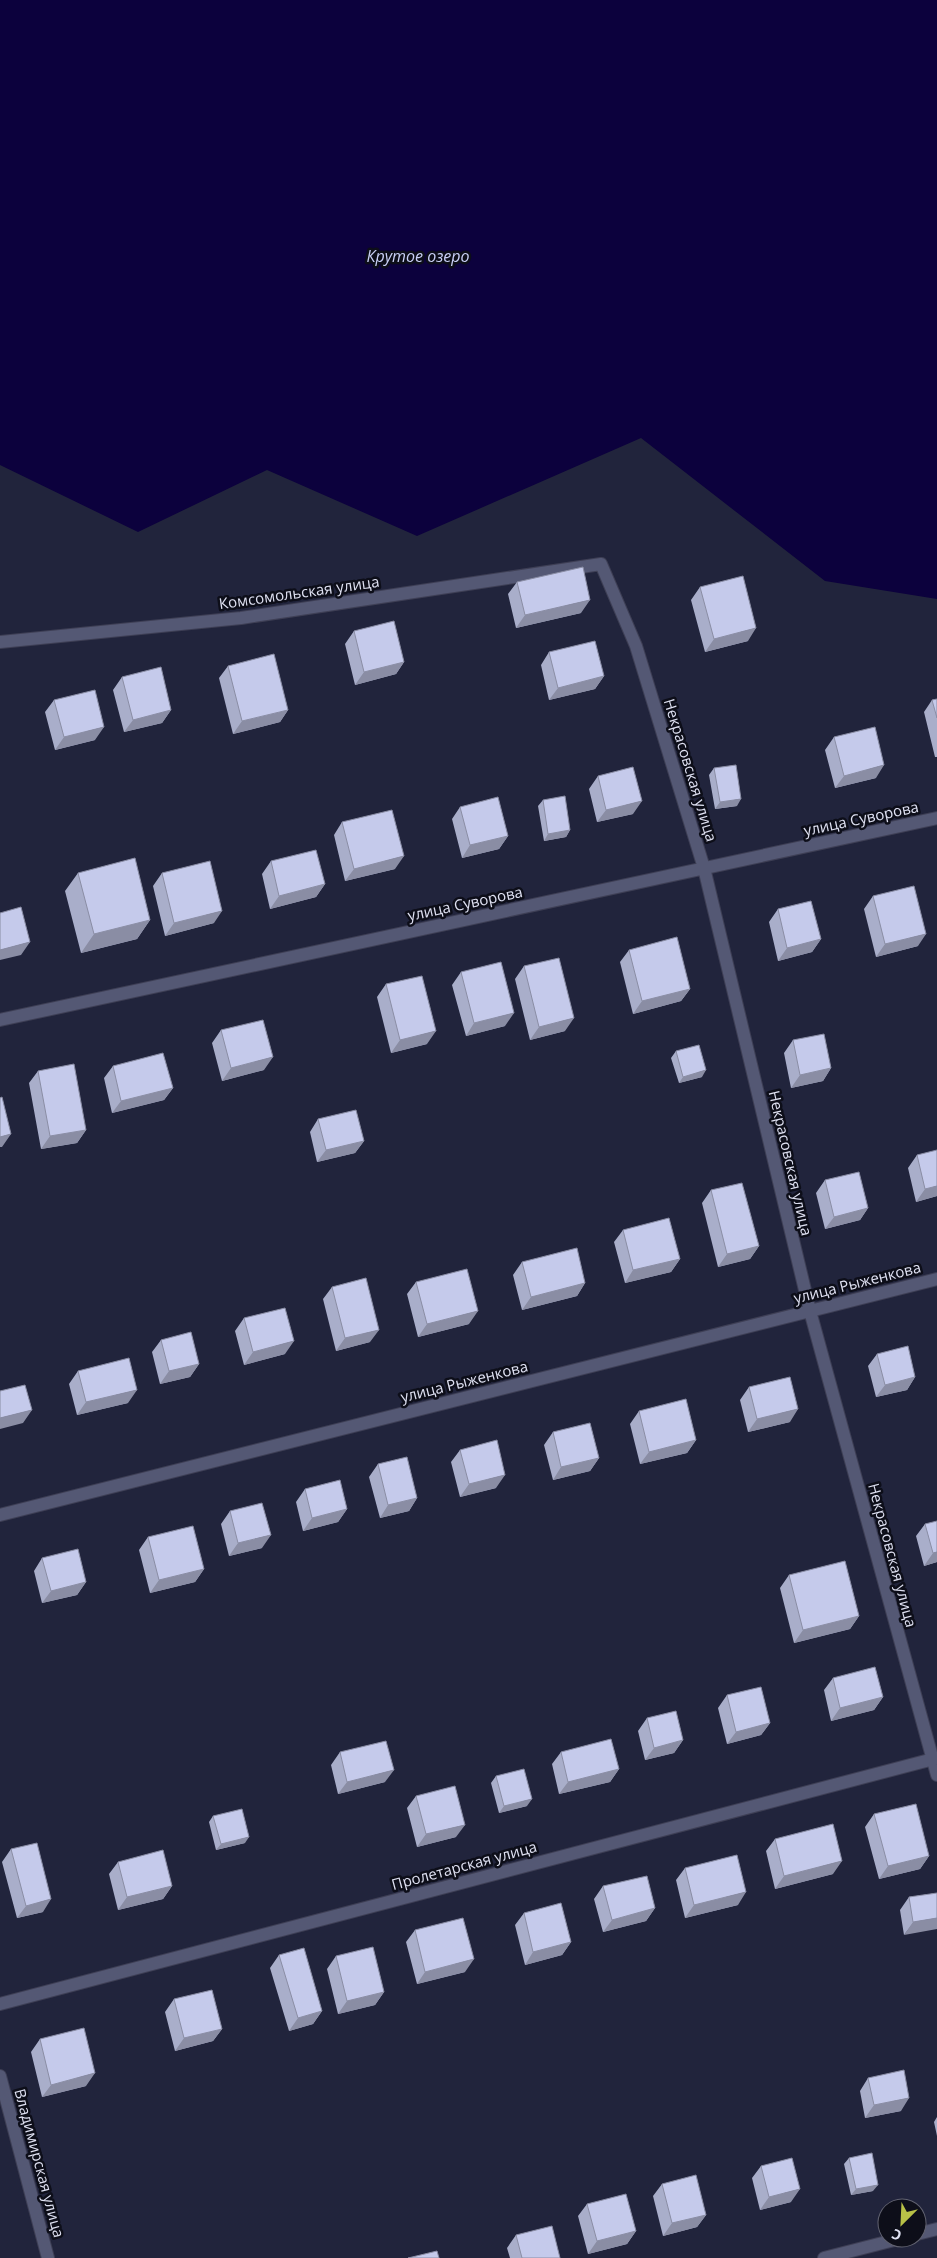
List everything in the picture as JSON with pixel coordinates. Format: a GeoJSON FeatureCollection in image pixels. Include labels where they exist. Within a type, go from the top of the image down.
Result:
{"type":"FeatureCollection","features":[{"type":"Feature","properties":{"kind":"street","name":"Комсомольская улица"},"geometry":{"type":"LineString","coordinates":[[0,642],[241,618],[602,564]]}},
{"type":"Feature","properties":{"kind":"street","name":"Некрасовская улица"},"geometry":{"type":"LineString","coordinates":[[602,564],[636,646],[704,868],[810,1311],[935,1758],[937,1775]]}},
{"type":"Feature","properties":{"kind":"street","name":"улица Суворова"},"geometry":{"type":"LineString","coordinates":[[0,1020],[937,818]]}},
{"type":"Feature","properties":{"kind":"street","name":"улица Рыженкова"},"geometry":{"type":"LineString","coordinates":[[0,1515],[937,1279]]}},
{"type":"Feature","properties":{"kind":"street","name":"Пролетарская улица"},"geometry":{"type":"LineString","coordinates":[[0,2004],[935,1758]]}},
{"type":"Feature","properties":{"kind":"street","name":"Владимирская улица"},"geometry":{"type":"LineString","coordinates":[[0,2076],[48,2258]]}},
{"type":"Feature","properties":{"kind":"street"},"geometry":{"type":"LineString","coordinates":[[824,2258],[877,2244]]}},
{"type":"Feature","properties":{"kind":"water","name":"Крутое озеро"},"geometry":{"type":"Polygon","coordinates":[[[0,0],[937,0],[937,599],[825,581],[641,438],[417,536],[267,470],[138,532],[0,465],[0,0]]]}},
{"type":"Feature","properties":{"kind":"building"},"geometry":{"type":"Polygon","coordinates":[[[583,567],[590,600],[525,615],[517,582],[583,567]]]}},
{"type":"Feature","properties":{"kind":"building"},"geometry":{"type":"Polygon","coordinates":[[[743,576],[756,628],[714,639],[700,587],[743,576]]]}},
{"type":"Feature","properties":{"kind":"building"},"geometry":{"type":"Polygon","coordinates":[[[394,621],[404,662],[364,672],[354,631],[394,621]]]}},
{"type":"Feature","properties":{"kind":"building"},"geometry":{"type":"Polygon","coordinates":[[[595,641],[604,676],[558,688],[549,652],[595,641]]]}},
{"type":"Feature","properties":{"kind":"building"},"geometry":{"type":"Polygon","coordinates":[[[274,654],[288,710],[242,721],[228,666],[274,654]]]}},
{"type":"Feature","properties":{"kind":"building"},"geometry":{"type":"Polygon","coordinates":[[[161,667],[171,710],[133,720],[122,677],[161,667]]]}},
{"type":"Feature","properties":{"kind":"building"},"geometry":{"type":"Polygon","coordinates":[[[95,690],[104,727],[64,737],[54,700],[95,690]]]}},
{"type":"Feature","properties":{"kind":"building"},"geometry":{"type":"Polygon","coordinates":[[[937,699],[937,718],[932,700],[937,699]]]}},
{"type":"Feature","properties":{"kind":"building"},"geometry":{"type":"Polygon","coordinates":[[[875,727],[884,765],[844,776],[834,737],[875,727]]]}},
{"type":"Feature","properties":{"kind":"building"},"geometry":{"type":"Polygon","coordinates":[[[736,765],[741,799],[720,802],[714,768],[736,765]]]}},
{"type":"Feature","properties":{"kind":"building"},"geometry":{"type":"Polygon","coordinates":[[[633,767],[642,801],[606,810],[598,776],[633,767]]]}},
{"type":"Feature","properties":{"kind":"building"},"geometry":{"type":"Polygon","coordinates":[[[565,796],[570,830],[548,834],[543,800],[565,796]]]}},
{"type":"Feature","properties":{"kind":"building"},"geometry":{"type":"Polygon","coordinates":[[[498,797],[508,836],[470,845],[460,807],[498,797]]]}},
{"type":"Feature","properties":{"kind":"building"},"geometry":{"type":"Polygon","coordinates":[[[392,810],[404,856],[354,869],[342,822],[392,810]]]}},
{"type":"Feature","properties":{"kind":"building"},"geometry":{"type":"Polygon","coordinates":[[[316,850],[325,884],[279,896],[271,861],[316,850]]]}},
{"type":"Feature","properties":{"kind":"building"},"geometry":{"type":"Polygon","coordinates":[[[135,858],[150,920],[94,934],[78,873],[135,858]]]}},
{"type":"Feature","properties":{"kind":"building"},"geometry":{"type":"Polygon","coordinates":[[[210,861],[222,911],[174,923],[162,873],[210,861]]]}},
{"type":"Feature","properties":{"kind":"building"},"geometry":{"type":"Polygon","coordinates":[[[914,886],[926,934],[885,944],[873,896],[914,886]]]}},
{"type":"Feature","properties":{"kind":"building"},"geometry":{"type":"Polygon","coordinates":[[[811,901],[821,939],[787,948],[778,909],[811,901]]]}},
{"type":"Feature","properties":{"kind":"building"},"geometry":{"type":"Polygon","coordinates":[[[21,907],[30,942],[0,950],[0,913],[21,907]]]}},
{"type":"Feature","properties":{"kind":"building"},"geometry":{"type":"Polygon","coordinates":[[[677,937],[690,989],[642,1001],[629,950],[677,937]]]}},
{"type":"Feature","properties":{"kind":"building"},"geometry":{"type":"Polygon","coordinates":[[[559,958],[574,1018],[539,1027],[524,966],[559,958]]]}},
{"type":"Feature","properties":{"kind":"building"},"geometry":{"type":"Polygon","coordinates":[[[501,962],[514,1013],[474,1023],[461,972],[501,962]]]}},
{"type":"Feature","properties":{"kind":"building"},"geometry":{"type":"Polygon","coordinates":[[[422,976],[436,1031],[400,1040],[386,984],[422,976]]]}},
{"type":"Feature","properties":{"kind":"building"},"geometry":{"type":"Polygon","coordinates":[[[263,1020],[273,1057],[231,1068],[221,1030],[263,1020]]]}},
{"type":"Feature","properties":{"kind":"building"},"geometry":{"type":"Polygon","coordinates":[[[824,1034],[831,1068],[800,1075],[793,1040],[824,1034]]]}},
{"type":"Feature","properties":{"kind":"building"},"geometry":{"type":"Polygon","coordinates":[[[699,1045],[706,1070],[683,1077],[676,1051],[699,1045]]]}},
{"type":"Feature","properties":{"kind":"building"},"geometry":{"type":"Polygon","coordinates":[[[163,1053],[173,1088],[121,1101],[113,1066],[163,1053]]]}},
{"type":"Feature","properties":{"kind":"building"},"geometry":{"type":"Polygon","coordinates":[[[74,1064],[86,1130],[50,1136],[38,1071],[74,1064]]]}},
{"type":"Feature","properties":{"kind":"building"},"geometry":{"type":"Polygon","coordinates":[[[2,1097],[11,1134],[0,1137],[0,1098],[2,1097]]]}},
{"type":"Feature","properties":{"kind":"building"},"geometry":{"type":"Polygon","coordinates":[[[356,1110],[364,1141],[326,1150],[318,1119],[356,1110]]]}},
{"type":"Feature","properties":{"kind":"building"},"geometry":{"type":"Polygon","coordinates":[[[937,1150],[937,1186],[925,1189],[917,1155],[937,1150]]]}},
{"type":"Feature","properties":{"kind":"building"},"geometry":{"type":"Polygon","coordinates":[[[859,1172],[868,1208],[834,1217],[825,1180],[859,1172]]]}},
{"type":"Feature","properties":{"kind":"building"},"geometry":{"type":"Polygon","coordinates":[[[742,1183],[759,1246],[727,1254],[711,1190],[742,1183]]]}},
{"type":"Feature","properties":{"kind":"building"},"geometry":{"type":"Polygon","coordinates":[[[669,1218],[680,1259],[633,1270],[623,1230],[669,1218]]]}},
{"type":"Feature","properties":{"kind":"building"},"geometry":{"type":"Polygon","coordinates":[[[577,1248],[585,1283],[531,1297],[522,1262],[577,1248]]]}},
{"type":"Feature","properties":{"kind":"building"},"geometry":{"type":"Polygon","coordinates":[[[467,1269],[478,1311],[427,1324],[416,1282],[467,1269]]]}},
{"type":"Feature","properties":{"kind":"building"},"geometry":{"type":"Polygon","coordinates":[[[366,1278],[379,1330],[345,1338],[332,1287],[366,1278]]]}},
{"type":"Feature","properties":{"kind":"building"},"geometry":{"type":"Polygon","coordinates":[[[285,1308],[294,1341],[253,1352],[244,1318],[285,1308]]]}},
{"type":"Feature","properties":{"kind":"building"},"geometry":{"type":"Polygon","coordinates":[[[191,1332],[199,1364],[169,1371],[161,1340],[191,1332]]]}},
{"type":"Feature","properties":{"kind":"building"},"geometry":{"type":"Polygon","coordinates":[[[908,1346],[915,1377],[885,1385],[877,1354],[908,1346]]]}},
{"type":"Feature","properties":{"kind":"building"},"geometry":{"type":"Polygon","coordinates":[[[129,1358],[137,1390],[86,1402],[78,1371],[129,1358]]]}},
{"type":"Feature","properties":{"kind":"building"},"geometry":{"type":"Polygon","coordinates":[[[790,1377],[798,1409],[757,1419],[749,1387],[790,1377]]]}},
{"type":"Feature","properties":{"kind":"building"},"geometry":{"type":"Polygon","coordinates":[[[25,1385],[32,1410],[0,1418],[0,1391],[25,1385]]]}},
{"type":"Feature","properties":{"kind":"building"},"geometry":{"type":"Polygon","coordinates":[[[686,1399],[696,1440],[649,1452],[639,1411],[686,1399]]]}},
{"type":"Feature","properties":{"kind":"building"},"geometry":{"type":"Polygon","coordinates":[[[590,1423],[599,1458],[561,1467],[553,1432],[590,1423]]]}},
{"type":"Feature","properties":{"kind":"building"},"geometry":{"type":"Polygon","coordinates":[[[497,1440],[505,1475],[469,1484],[460,1450],[497,1440]]]}},
{"type":"Feature","properties":{"kind":"building"},"geometry":{"type":"Polygon","coordinates":[[[407,1457],[417,1498],[388,1505],[378,1464],[407,1457]]]}},
{"type":"Feature","properties":{"kind":"building"},"geometry":{"type":"Polygon","coordinates":[[[340,1480],[347,1509],[312,1518],[305,1489],[340,1480]]]}},
{"type":"Feature","properties":{"kind":"building"},"geometry":{"type":"Polygon","coordinates":[[[262,1503],[271,1535],[238,1543],[230,1511],[262,1503]]]}},
{"type":"Feature","properties":{"kind":"building"},"geometry":{"type":"Polygon","coordinates":[[[937,1521],[937,1552],[933,1553],[925,1524],[937,1521]]]}},
{"type":"Feature","properties":{"kind":"building"},"geometry":{"type":"Polygon","coordinates":[[[193,1526],[204,1569],[159,1580],[148,1537],[193,1526]]]}},
{"type":"Feature","properties":{"kind":"building"},"geometry":{"type":"Polygon","coordinates":[[[78,1549],[86,1582],[51,1591],[42,1558],[78,1549]]]}},
{"type":"Feature","properties":{"kind":"building"},"geometry":{"type":"Polygon","coordinates":[[[845,1561],[859,1616],[803,1630],[789,1575],[845,1561]]]}},
{"type":"Feature","properties":{"kind":"building"},"geometry":{"type":"Polygon","coordinates":[[[875,1667],[883,1697],[840,1708],[833,1678],[875,1667]]]}},
{"type":"Feature","properties":{"kind":"building"},"geometry":{"type":"Polygon","coordinates":[[[761,1687],[770,1723],[736,1732],[727,1695],[761,1687]]]}},
{"type":"Feature","properties":{"kind":"building"},"geometry":{"type":"Polygon","coordinates":[[[676,1711],[683,1740],[654,1748],[647,1718],[676,1711]]]}},
{"type":"Feature","properties":{"kind":"building"},"geometry":{"type":"Polygon","coordinates":[[[611,1739],[619,1769],[568,1782],[561,1752],[611,1739]]]}},
{"type":"Feature","properties":{"kind":"building"},"geometry":{"type":"Polygon","coordinates":[[[386,1741],[394,1770],[347,1782],[340,1752],[386,1741]]]}},
{"type":"Feature","properties":{"kind":"building"},"geometry":{"type":"Polygon","coordinates":[[[524,1769],[532,1799],[504,1806],[496,1776],[524,1769]]]}},
{"type":"Feature","properties":{"kind":"building"},"geometry":{"type":"Polygon","coordinates":[[[455,1786],[465,1825],[426,1834],[416,1796],[455,1786]]]}},
{"type":"Feature","properties":{"kind":"building"},"geometry":{"type":"Polygon","coordinates":[[[916,1804],[929,1856],[888,1866],[874,1814],[916,1804]]]}},
{"type":"Feature","properties":{"kind":"building"},"geometry":{"type":"Polygon","coordinates":[[[242,1809],[249,1837],[221,1844],[213,1816],[242,1809]]]}},
{"type":"Feature","properties":{"kind":"building"},"geometry":{"type":"Polygon","coordinates":[[[833,1824],[842,1861],[784,1876],[775,1839],[833,1824]]]}},
{"type":"Feature","properties":{"kind":"building"},"geometry":{"type":"Polygon","coordinates":[[[37,1843],[51,1899],[26,1906],[11,1849],[37,1843]]]}},
{"type":"Feature","properties":{"kind":"building"},"geometry":{"type":"Polygon","coordinates":[[[163,1850],[172,1886],[127,1897],[118,1862],[163,1850]]]}},
{"type":"Feature","properties":{"kind":"building"},"geometry":{"type":"Polygon","coordinates":[[[737,1855],[746,1892],[694,1905],[685,1868],[737,1855]]]}},
{"type":"Feature","properties":{"kind":"building"},"geometry":{"type":"Polygon","coordinates":[[[647,1876],[655,1908],[612,1920],[603,1886],[647,1876]]]}},
{"type":"Feature","properties":{"kind":"building"},"geometry":{"type":"Polygon","coordinates":[[[937,1893],[937,1918],[913,1922],[909,1897],[937,1893]]]}},
{"type":"Feature","properties":{"kind":"building"},"geometry":{"type":"Polygon","coordinates":[[[561,1903],[571,1942],[533,1952],[524,1913],[561,1903]]]}},
{"type":"Feature","properties":{"kind":"building"},"geometry":{"type":"Polygon","coordinates":[[[463,1918],[474,1959],[425,1972],[415,1930],[463,1918]]]}},
{"type":"Feature","properties":{"kind":"building"},"geometry":{"type":"Polygon","coordinates":[[[373,1947],[384,1992],[347,2001],[336,1956],[373,1947]]]}},
{"type":"Feature","properties":{"kind":"building"},"geometry":{"type":"Polygon","coordinates":[[[304,1948],[322,2011],[298,2018],[279,1955],[304,1948]]]}},
{"type":"Feature","properties":{"kind":"building"},"geometry":{"type":"Polygon","coordinates":[[[212,1990],[222,2029],[184,2038],[174,1999],[212,1990]]]}},
{"type":"Feature","properties":{"kind":"building"},"geometry":{"type":"Polygon","coordinates":[[[84,2028],[95,2073],[51,2085],[40,2039],[84,2028]]]}},
{"type":"Feature","properties":{"kind":"building"},"geometry":{"type":"Polygon","coordinates":[[[904,2070],[909,2098],[874,2105],[868,2078],[904,2070]]]}},
{"type":"Feature","properties":{"kind":"building"},"geometry":{"type":"Polygon","coordinates":[[[872,2153],[878,2185],[856,2189],[849,2158],[872,2153]]]}},
{"type":"Feature","properties":{"kind":"building"},"geometry":{"type":"Polygon","coordinates":[[[792,2158],[800,2189],[769,2197],[761,2166],[792,2158]]]}},
{"type":"Feature","properties":{"kind":"building"},"geometry":{"type":"Polygon","coordinates":[[[696,2175],[706,2215],[672,2223],[662,2184],[696,2175]]]}},
{"type":"Feature","properties":{"kind":"building"},"geometry":{"type":"Polygon","coordinates":[[[626,2194],[636,2231],[597,2241],[587,2204],[626,2194]]]}},
{"type":"Feature","properties":{"kind":"building"},"geometry":{"type":"Polygon","coordinates":[[[552,2226],[560,2258],[522,2258],[516,2235],[552,2226]]]}},
{"type":"Feature","properties":{"kind":"building"},"geometry":{"type":"Polygon","coordinates":[[[437,2251],[439,2258],[408,2258],[437,2251]]]}}]}
